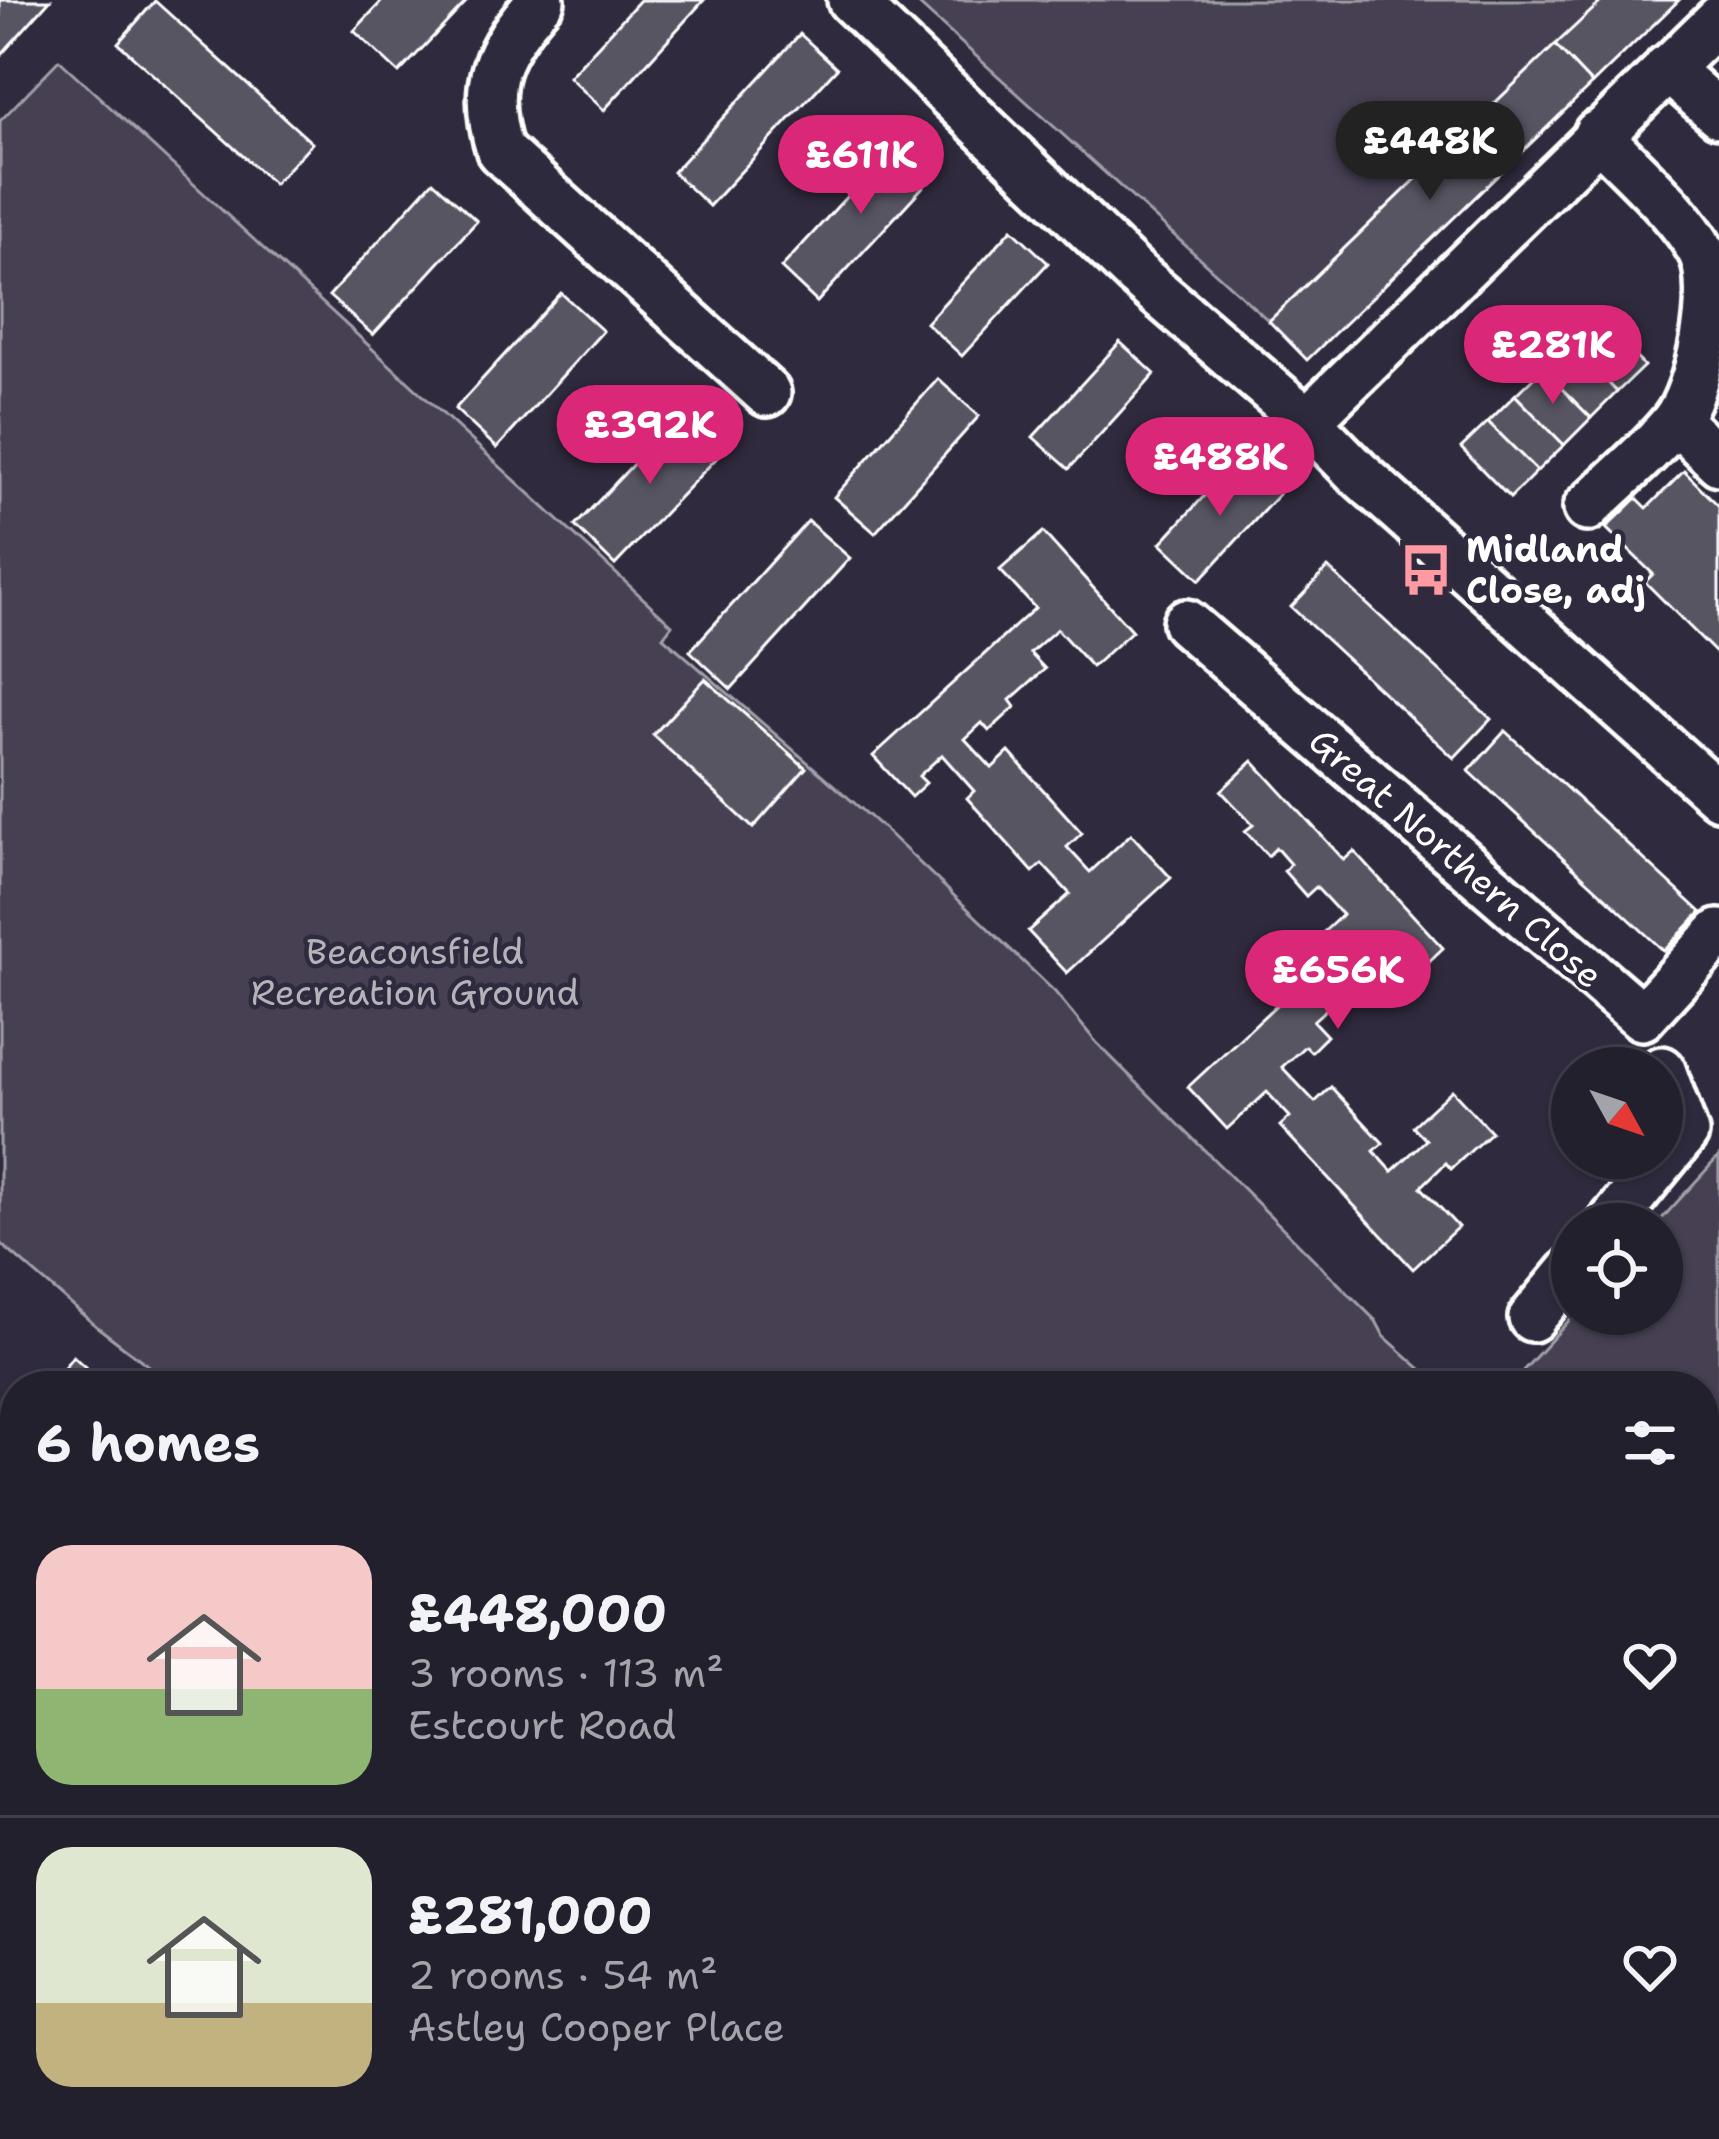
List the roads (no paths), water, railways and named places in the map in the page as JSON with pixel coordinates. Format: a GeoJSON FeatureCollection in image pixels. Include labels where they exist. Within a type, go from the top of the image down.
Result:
{"type":"FeatureCollection","features":[{"type":"Feature","properties":{"kind":"street"},"geometry":{"type":"LineString","coordinates":[[541,0],[509,36],[493,70],[491,124],[500,151],[767,393]]}},
{"type":"Feature","properties":{"kind":"street"},"geometry":{"type":"LineString","coordinates":[[851,0],[1136,274],[1307,421],[1357,472],[1719,796]]}},
{"type":"Feature","properties":{"kind":"street"},"geometry":{"type":"LineString","coordinates":[[1307,421],[1719,20]]}},
{"type":"Feature","properties":{"kind":"street"},"geometry":{"type":"LineString","coordinates":[[1667,68],[1719,114]]}},
{"type":"Feature","properties":{"kind":"street"},"geometry":{"type":"LineString","coordinates":[[1587,508],[1676,420],[1692,385],[1711,283],[1704,257],[1690,234],[1597,134]]}},
{"type":"Feature","properties":{"kind":"street"},"geometry":{"type":"LineString","coordinates":[[1676,420],[1719,462]]}},
{"type":"Feature","properties":{"kind":"street","name":"Great Northern Close"},"geometry":{"type":"LineString","coordinates":[[1186,623],[1642,1017]]}},
{"type":"Feature","properties":{"kind":"street"},"geometry":{"type":"LineString","coordinates":[[1654,1047],[1642,1017],[1719,933]]}},
{"type":"Feature","properties":{"kind":"street"},"geometry":{"type":"LineString","coordinates":[[1627,1203],[1647,1179]]}},
{"type":"Feature","properties":{"kind":"street"},"geometry":{"type":"LineString","coordinates":[[1532,1318],[1551,1295]]}},
{"type":"Feature","properties":{"kind":"place","name":"Midland Close, adj"},"geometry":{"type":"Point","coordinates":[1426,570]}},
{"type":"Feature","properties":{"kind":"park label","name":"Beaconsfield Recreation Ground"},"geometry":{"type":"Point","coordinates":[415,972]}}]}
